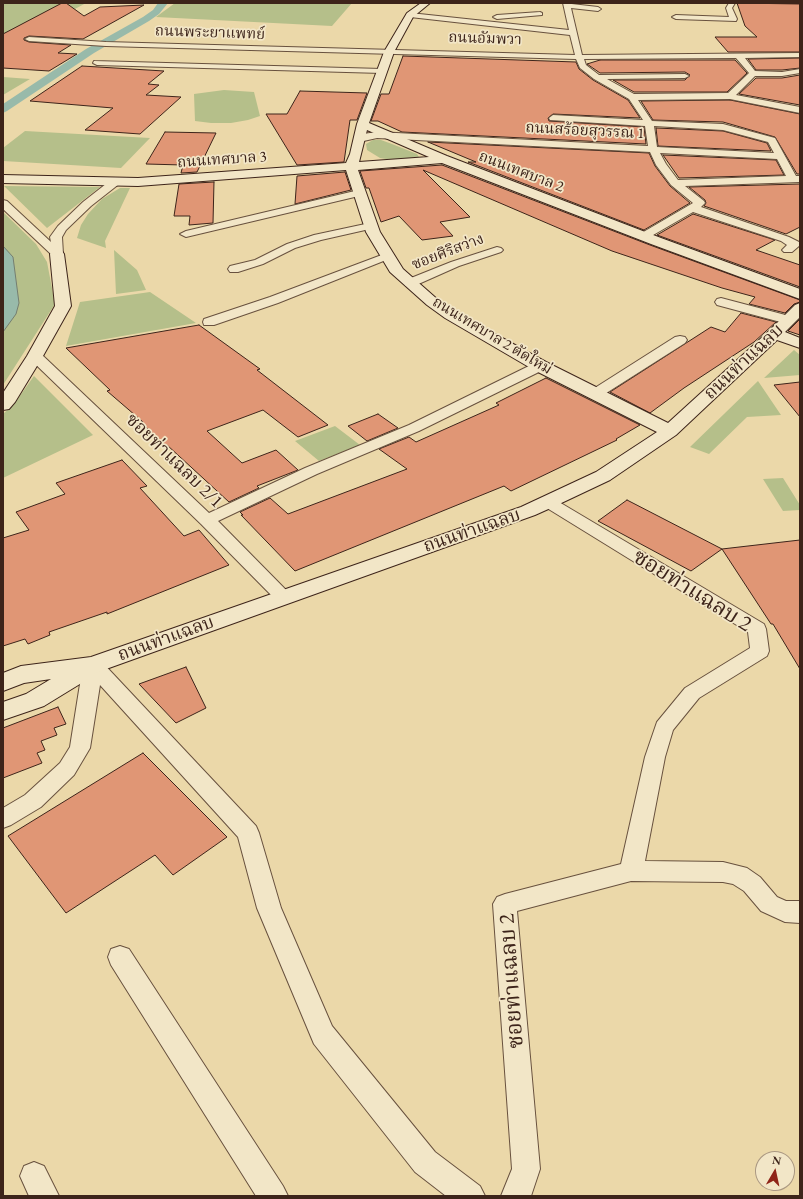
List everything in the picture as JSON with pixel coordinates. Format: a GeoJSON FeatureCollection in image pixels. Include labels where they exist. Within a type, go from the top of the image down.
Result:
{"type":"FeatureCollection","features":[{"type":"Feature","properties":{"kind":"street"},"geometry":{"type":"LineString","coordinates":[[363,124],[389,52],[410,15],[426,3]]}},
{"type":"Feature","properties":{"kind":"street"},"geometry":{"type":"LineString","coordinates":[[676,17],[733,19],[730,8],[732,3]]}},
{"type":"Feature","properties":{"kind":"street"},"geometry":{"type":"LineString","coordinates":[[598,9],[567,5],[583,66],[597,77],[632,97],[649,123],[653,149],[661,165],[675,183],[700,203],[644,236]]}},
{"type":"Feature","properties":{"kind":"street"},"geometry":{"type":"LineString","coordinates":[[478,23],[481,19],[486,18],[540,14]]}},
{"type":"Feature","properties":{"kind":"street"},"geometry":{"type":"LineString","coordinates":[[410,15],[574,33]]}},
{"type":"Feature","properties":{"kind":"street","name":"ถนนพระยาแพทย์"},"geometry":{"type":"LineString","coordinates":[[29,39],[102,44],[389,52]]}},
{"type":"Feature","properties":{"kind":"street","name":"ถนนอัมพวา"},"geometry":{"type":"LineString","coordinates":[[389,52],[580,56],[800,55]]}},
{"type":"Feature","properties":{"kind":"street"},"geometry":{"type":"LineString","coordinates":[[738,55],[753,73]]}},
{"type":"Feature","properties":{"kind":"street"},"geometry":{"type":"LineString","coordinates":[[666,56],[703,96]]}},
{"type":"Feature","properties":{"kind":"street"},"geometry":{"type":"LineString","coordinates":[[97,63],[382,71]]}},
{"type":"Feature","properties":{"kind":"street"},"geometry":{"type":"LineString","coordinates":[[730,96],[753,73],[782,74],[800,71]]}},
{"type":"Feature","properties":{"kind":"street"},"geometry":{"type":"LineString","coordinates":[[597,77],[689,81]]}},
{"type":"Feature","properties":{"kind":"street"},"geometry":{"type":"LineString","coordinates":[[632,97],[730,96],[800,110]]}},
{"type":"Feature","properties":{"kind":"street"},"geometry":{"type":"LineString","coordinates":[[782,107],[800,102]]}},
{"type":"Feature","properties":{"kind":"street"},"geometry":{"type":"LineString","coordinates":[[553,118],[723,127],[772,140],[780,156],[796,179]]}},
{"type":"Feature","properties":{"kind":"street","name":"ถนนเทศบาล 2"},"geometry":{"type":"LineString","coordinates":[[363,124],[443,159],[800,294]]}},
{"type":"Feature","properties":{"kind":"street","name":"ถนนเทศบาล 2 ตัดใหม่"},"geometry":{"type":"LineString","coordinates":[[363,124],[354,160],[359,193],[370,226],[397,272],[450,315],[540,366],[670,431]]}},
{"type":"Feature","properties":{"kind":"street","name":"ถนนสร้อยสุวรรณ 1"},"geometry":{"type":"LineString","coordinates":[[359,139],[371,136],[388,136],[551,141],[653,149],[780,156]]}},
{"type":"Feature","properties":{"kind":"street"},"geometry":{"type":"LineString","coordinates":[[416,161],[426,157],[427,154],[424,151]]}},
{"type":"Feature","properties":{"kind":"street","name":"ถนนเทศบาล 3"},"geometry":{"type":"LineString","coordinates":[[3,179],[115,182],[233,176],[354,160],[390,163],[443,159]]}},
{"type":"Feature","properties":{"kind":"street"},"geometry":{"type":"LineString","coordinates":[[675,183],[796,179]]}},
{"type":"Feature","properties":{"kind":"street"},"geometry":{"type":"LineString","coordinates":[[3,405],[35,356],[63,306],[56,237],[62,228],[87,204],[115,182]]}},
{"type":"Feature","properties":{"kind":"street"},"geometry":{"type":"LineString","coordinates":[[186,234],[359,193]]}},
{"type":"Feature","properties":{"kind":"street"},"geometry":{"type":"LineString","coordinates":[[3,203],[57,254]]}},
{"type":"Feature","properties":{"kind":"street"},"geometry":{"type":"LineString","coordinates":[[693,208],[735,220],[795,244],[788,250]]}},
{"type":"Feature","properties":{"kind":"street"},"geometry":{"type":"LineString","coordinates":[[234,269],[259,262],[291,246],[318,237],[370,226]]}},
{"type":"Feature","properties":{"kind":"street","name":"ซอยศิริสว่าง"},"geometry":{"type":"LineString","coordinates":[[410,283],[455,264],[497,250]]}},
{"type":"Feature","properties":{"kind":"street"},"geometry":{"type":"LineString","coordinates":[[209,322],[274,300],[387,256]]}},
{"type":"Feature","properties":{"kind":"street"},"geometry":{"type":"LineString","coordinates":[[722,302],[782,327],[800,343]]}},
{"type":"Feature","properties":{"kind":"street","name":"ถนนท่าแฉลบ"},"geometry":{"type":"LineString","coordinates":[[3,682],[21,675],[93,665],[528,511],[548,502],[603,476],[670,431],[782,327],[800,308]]}},
{"type":"Feature","properties":{"kind":"street"},"geometry":{"type":"LineString","coordinates":[[595,394],[680,340]]}},
{"type":"Feature","properties":{"kind":"street","name":"ซอยท่าแฉลบ 2/1"},"geometry":{"type":"LineString","coordinates":[[35,356],[207,520],[283,597]]}},
{"type":"Feature","properties":{"kind":"street"},"geometry":{"type":"LineString","coordinates":[[207,520],[311,471],[414,428],[540,366]]}},
{"type":"Feature","properties":{"kind":"street","name":"ซอยท่าแฉลบ 2"},"geometry":{"type":"LineString","coordinates":[[516,1196],[526,1168],[505,904],[631,872],[655,757],[664,727],[692,693],[760,651],[757,629],[548,502]]}},
{"type":"Feature","properties":{"kind":"street"},"geometry":{"type":"LineString","coordinates":[[3,819],[33,801],[67,770],[80,748],[93,665]]}},
{"type":"Feature","properties":{"kind":"street"},"geometry":{"type":"LineString","coordinates":[[93,665],[248,834],[269,908],[323,1035],[425,1162],[470,1196]]}},
{"type":"Feature","properties":{"kind":"street","name":"ถนนท่าแฉลบ"},"geometry":{"type":"LineString","coordinates":[[3,711],[36,700],[93,665]]}},
{"type":"Feature","properties":{"kind":"street"},"geometry":{"type":"LineString","coordinates":[[631,872],[692,871],[724,872],[739,875],[752,884],[769,904],[785,911],[800,912]]}},
{"type":"Feature","properties":{"kind":"street"},"geometry":{"type":"LineString","coordinates":[[120,957],[273,1196]]}},
{"type":"Feature","properties":{"kind":"green space"},"geometry":{"type":"Polygon","coordinates":[[[3,3],[86,3],[3,48],[3,3]]]}},
{"type":"Feature","properties":{"kind":"green space"},"geometry":{"type":"Polygon","coordinates":[[[175,3],[352,3],[332,26],[156,17],[175,3]]]}},
{"type":"Feature","properties":{"kind":"green space"},"geometry":{"type":"Polygon","coordinates":[[[3,77],[30,79],[3,95],[3,77]]]}},
{"type":"Feature","properties":{"kind":"green space"},"geometry":{"type":"Polygon","coordinates":[[[224,90],[254,92],[260,116],[231,123],[195,121],[194,94],[224,90]]]}},
{"type":"Feature","properties":{"kind":"green space"},"geometry":{"type":"Polygon","coordinates":[[[25,131],[150,138],[121,168],[3,161],[3,148],[25,131]]]}},
{"type":"Feature","properties":{"kind":"green space"},"geometry":{"type":"Polygon","coordinates":[[[373,140],[381,140],[392,144],[417,154],[419,157],[413,159],[392,160],[380,158],[367,150],[366,144],[373,140]]]}},
{"type":"Feature","properties":{"kind":"green space"},"geometry":{"type":"Polygon","coordinates":[[[4,186],[100,187],[47,228],[4,186]]]}},
{"type":"Feature","properties":{"kind":"green space"},"geometry":{"type":"Polygon","coordinates":[[[120,188],[130,188],[105,241],[106,248],[77,238],[81,225],[88,214],[102,199],[120,188]]]}},
{"type":"Feature","properties":{"kind":"green space"},"geometry":{"type":"Polygon","coordinates":[[[3,212],[36,244],[47,262],[55,304],[3,385],[3,212]]]}},
{"type":"Feature","properties":{"kind":"green space"},"geometry":{"type":"Polygon","coordinates":[[[114,250],[137,270],[146,290],[116,294],[114,250]]]}},
{"type":"Feature","properties":{"kind":"green space"},"geometry":{"type":"Polygon","coordinates":[[[150,292],[196,323],[66,346],[80,302],[150,292]]]}},
{"type":"Feature","properties":{"kind":"green space"},"geometry":{"type":"Polygon","coordinates":[[[794,350],[800,355],[800,375],[764,378],[794,350]]]}},
{"type":"Feature","properties":{"kind":"green space"},"geometry":{"type":"Polygon","coordinates":[[[34,376],[93,435],[3,478],[3,414],[14,404],[34,376]]]}},
{"type":"Feature","properties":{"kind":"green space"},"geometry":{"type":"Polygon","coordinates":[[[758,381],[781,415],[747,417],[709,454],[690,447],[758,381]]]}},
{"type":"Feature","properties":{"kind":"green space"},"geometry":{"type":"Polygon","coordinates":[[[335,426],[360,445],[319,461],[295,441],[335,426]]]}},
{"type":"Feature","properties":{"kind":"green space"},"geometry":{"type":"Polygon","coordinates":[[[783,478],[800,505],[800,510],[783,511],[763,479],[783,478]]]}},
{"type":"Feature","properties":{"kind":"shaded area"},"geometry":{"type":"Polygon","coordinates":[[[3,246],[13,257],[19,303],[16,314],[3,332],[3,246]]]}},
{"type":"Feature","properties":{"kind":"building"},"geometry":{"type":"Polygon","coordinates":[[[62,3],[66,3],[84,16],[100,7],[144,5],[83,39],[29,36],[24,38],[24,40],[29,42],[71,45],[58,53],[77,54],[49,71],[3,68],[3,34],[62,3]]]}},
{"type":"Feature","properties":{"kind":"building"},"geometry":{"type":"Polygon","coordinates":[[[737,3],[800,4],[800,52],[728,52],[715,37],[757,37],[745,26],[737,3]]]}},
{"type":"Feature","properties":{"kind":"building"},"geometry":{"type":"Polygon","coordinates":[[[403,56],[576,62],[579,69],[593,80],[628,100],[640,118],[553,114],[548,118],[549,121],[644,127],[646,144],[402,132],[378,121],[371,121],[381,94],[389,94],[403,56]]]}},
{"type":"Feature","properties":{"kind":"building"},"geometry":{"type":"Polygon","coordinates":[[[800,58],[800,68],[782,70],[756,70],[748,59],[800,58]]]}},
{"type":"Feature","properties":{"kind":"building"},"geometry":{"type":"Polygon","coordinates":[[[600,60],[735,60],[747,73],[727,92],[634,92],[613,80],[685,80],[690,75],[685,72],[600,73],[587,64],[600,60]]]}},
{"type":"Feature","properties":{"kind":"building"},"geometry":{"type":"Polygon","coordinates":[[[82,66],[164,71],[148,84],[159,85],[146,95],[181,97],[140,134],[85,130],[113,108],[30,101],[82,66]]]}},
{"type":"Feature","properties":{"kind":"building"},"geometry":{"type":"Polygon","coordinates":[[[800,75],[800,105],[739,94],[756,78],[782,78],[800,75]]]}},
{"type":"Feature","properties":{"kind":"building"},"geometry":{"type":"Polygon","coordinates":[[[300,91],[367,93],[357,120],[350,120],[344,162],[297,165],[266,114],[287,114],[300,91]]]}},
{"type":"Feature","properties":{"kind":"building"},"geometry":{"type":"Polygon","coordinates":[[[730,100],[800,114],[800,174],[797,174],[775,137],[723,122],[653,120],[641,101],[730,100]]]}},
{"type":"Feature","properties":{"kind":"building"},"geometry":{"type":"Polygon","coordinates":[[[656,128],[723,131],[767,143],[771,151],[658,146],[656,128]]]}},
{"type":"Feature","properties":{"kind":"building"},"geometry":{"type":"Polygon","coordinates":[[[165,132],[216,133],[197,172],[181,173],[183,165],[146,164],[165,132]]]}},
{"type":"Feature","properties":{"kind":"building"},"geometry":{"type":"Polygon","coordinates":[[[428,142],[649,153],[655,166],[670,186],[690,203],[644,230],[468,162],[476,162],[428,142]]]}},
{"type":"Feature","properties":{"kind":"building"},"geometry":{"type":"Polygon","coordinates":[[[663,155],[776,160],[784,175],[679,178],[663,155]]]}},
{"type":"Feature","properties":{"kind":"building"},"geometry":{"type":"Polygon","coordinates":[[[442,165],[650,245],[800,300],[800,302],[794,304],[785,313],[749,304],[755,297],[722,288],[612,251],[423,170],[470,217],[440,222],[453,236],[422,240],[399,216],[381,222],[369,188],[366,188],[360,171],[442,165]]]}},
{"type":"Feature","properties":{"kind":"building"},"geometry":{"type":"Polygon","coordinates":[[[345,172],[351,190],[295,204],[297,176],[345,172]]]}},
{"type":"Feature","properties":{"kind":"building"},"geometry":{"type":"Polygon","coordinates":[[[214,182],[213,223],[189,225],[190,216],[174,216],[179,184],[214,182]]]}},
{"type":"Feature","properties":{"kind":"building"},"geometry":{"type":"Polygon","coordinates":[[[800,184],[800,227],[786,234],[704,206],[706,203],[705,200],[689,187],[800,184]]]}},
{"type":"Feature","properties":{"kind":"building"},"geometry":{"type":"Polygon","coordinates":[[[693,214],[775,240],[756,250],[800,265],[800,287],[657,235],[693,214]]]}},
{"type":"Feature","properties":{"kind":"building"},"geometry":{"type":"Polygon","coordinates":[[[741,313],[776,322],[754,342],[684,388],[650,413],[610,392],[711,327],[725,332],[741,313]]]}},
{"type":"Feature","properties":{"kind":"building"},"geometry":{"type":"Polygon","coordinates":[[[800,319],[800,335],[788,331],[800,319]]]}},
{"type":"Feature","properties":{"kind":"building"},"geometry":{"type":"Polygon","coordinates":[[[199,325],[260,369],[257,370],[328,425],[298,437],[263,410],[207,431],[242,463],[276,450],[298,470],[257,486],[259,488],[229,502],[167,445],[165,446],[141,422],[143,422],[107,391],[110,390],[66,348],[199,325]]]}},
{"type":"Feature","properties":{"kind":"building"},"geometry":{"type":"Polygon","coordinates":[[[546,378],[640,425],[616,439],[617,440],[511,491],[504,486],[295,571],[241,515],[243,515],[240,512],[270,498],[288,514],[407,469],[379,449],[409,437],[416,442],[499,405],[496,403],[546,378]]]}},
{"type":"Feature","properties":{"kind":"building"},"geometry":{"type":"Polygon","coordinates":[[[800,382],[800,417],[774,385],[800,382]]]}},
{"type":"Feature","properties":{"kind":"building"},"geometry":{"type":"Polygon","coordinates":[[[378,414],[398,428],[367,441],[348,426],[378,414]]]}},
{"type":"Feature","properties":{"kind":"building"},"geometry":{"type":"Polygon","coordinates":[[[122,460],[147,486],[140,488],[184,536],[199,530],[229,565],[107,614],[107,612],[49,632],[50,635],[28,644],[25,639],[3,646],[3,538],[29,530],[16,512],[65,494],[56,483],[122,460]]]}},
{"type":"Feature","properties":{"kind":"building"},"geometry":{"type":"Polygon","coordinates":[[[627,500],[722,549],[691,571],[598,521],[627,500]]]}},
{"type":"Feature","properties":{"kind":"building"},"geometry":{"type":"Polygon","coordinates":[[[800,540],[800,669],[773,624],[771,624],[722,549],[800,540]]]}},
{"type":"Feature","properties":{"kind":"building"},"geometry":{"type":"Polygon","coordinates":[[[186,667],[206,708],[176,723],[139,684],[186,667]]]}},
{"type":"Feature","properties":{"kind":"building"},"geometry":{"type":"Polygon","coordinates":[[[58,707],[66,724],[54,728],[57,735],[41,741],[45,750],[37,753],[42,763],[3,778],[3,728],[58,707]]]}},
{"type":"Feature","properties":{"kind":"building"},"geometry":{"type":"Polygon","coordinates":[[[143,753],[227,837],[173,875],[155,855],[66,913],[8,836],[143,753]]]}},
{"type":"Feature","properties":{"kind":"waterway"},"geometry":{"type":"LineString","coordinates":[[3,109],[90,51],[146,19],[156,12],[163,3]]}}]}
